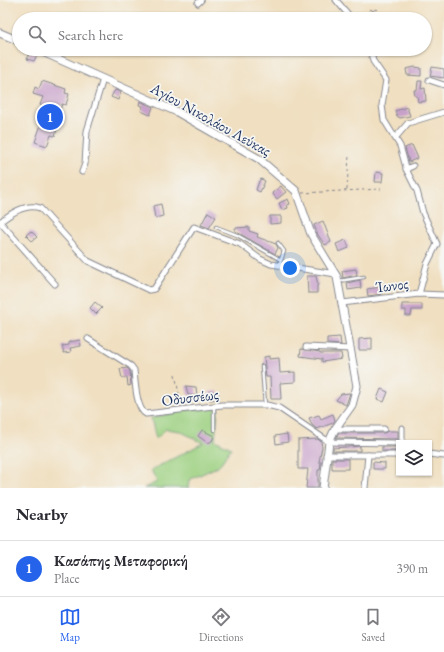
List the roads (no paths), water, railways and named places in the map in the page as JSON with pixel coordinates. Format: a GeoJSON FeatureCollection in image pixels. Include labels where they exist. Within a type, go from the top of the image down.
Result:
{"type":"FeatureCollection","features":[{"type":"Feature","properties":{"kind":"main road"},"geometry":{"type":"LineString","coordinates":[[0,33],[12,39]]}},
{"type":"Feature","properties":{"kind":"main road","name":"Αγίου Νικολάου Λεύκας"},"geometry":{"type":"LineString","coordinates":[[52,56],[164,105],[254,156],[289,184],[297,193],[311,234],[336,274],[357,386],[356,396],[352,406],[335,429],[329,442],[326,455],[323,488]]}},
{"type":"Feature","properties":{"kind":"street"},"geometry":{"type":"LineString","coordinates":[[336,0],[346,12]]}},
{"type":"Feature","properties":{"kind":"street"},"geometry":{"type":"LineString","coordinates":[[371,56],[372,61],[386,80],[382,112],[386,125],[396,137],[406,169],[416,189],[423,213],[437,244],[427,264],[419,294]]}},
{"type":"Feature","properties":{"kind":"street"},"geometry":{"type":"LineString","coordinates":[[82,172],[85,164],[87,131],[103,79]]}},
{"type":"Feature","properties":{"kind":"street"},"geometry":{"type":"LineString","coordinates":[[429,80],[444,85]]}},
{"type":"Feature","properties":{"kind":"street"},"geometry":{"type":"LineString","coordinates":[[396,137],[408,123],[444,112]]}},
{"type":"Feature","properties":{"kind":"street"},"geometry":{"type":"LineString","coordinates":[[406,169],[413,166]]}},
{"type":"Feature","properties":{"kind":"street"},"geometry":{"type":"LineString","coordinates":[[55,284],[0,222],[21,209],[35,206],[40,208],[88,262],[149,290],[154,289],[194,227],[240,244],[260,259],[279,266],[336,274]]}},
{"type":"Feature","properties":{"kind":"street","name":"Ίωνος"},"geometry":{"type":"LineString","coordinates":[[342,302],[419,294],[444,295]]}},
{"type":"Feature","properties":{"kind":"street","name":"Οδυσσέως"},"geometry":{"type":"LineString","coordinates":[[88,339],[131,366],[134,370],[139,406],[142,412],[158,413],[222,405],[265,405],[279,408],[329,442]]}},
{"type":"Feature","properties":{"kind":"street"},"geometry":{"type":"LineString","coordinates":[[306,347],[351,349]]}},
{"type":"Feature","properties":{"kind":"street"},"geometry":{"type":"LineString","coordinates":[[400,440],[402,428]]}},
{"type":"Feature","properties":{"kind":"street"},"geometry":{"type":"LineString","coordinates":[[335,429],[384,429]]}},
{"type":"Feature","properties":{"kind":"street"},"geometry":{"type":"LineString","coordinates":[[329,442],[396,443]]}},
{"type":"Feature","properties":{"kind":"street"},"geometry":{"type":"LineString","coordinates":[[432,454],[444,456]]}},
{"type":"Feature","properties":{"kind":"street"},"geometry":{"type":"LineString","coordinates":[[326,455],[396,455]]}},
{"type":"Feature","properties":{"kind":"street"},"geometry":{"type":"LineString","coordinates":[[365,488],[368,455]]}},
{"type":"Feature","properties":{"kind":"lane"},"geometry":{"type":"LineString","coordinates":[[216,227],[237,235],[281,260]]}},
{"type":"Feature","properties":{"kind":"lane"},"geometry":{"type":"LineString","coordinates":[[278,243],[284,251],[279,266]]}},
{"type":"Feature","properties":{"kind":"lane"},"geometry":{"type":"LineString","coordinates":[[338,281],[364,277]]}},
{"type":"Feature","properties":{"kind":"lane"},"geometry":{"type":"LineString","coordinates":[[262,366],[265,405]]}},
{"type":"Feature","properties":{"kind":"lane"},"geometry":{"type":"LineString","coordinates":[[214,406],[214,430]]}},
{"type":"Feature","properties":{"kind":"place","name":"Κασάπης Μεταφορική"},"geometry":{"type":"Point","coordinates":[50,117]}}]}
